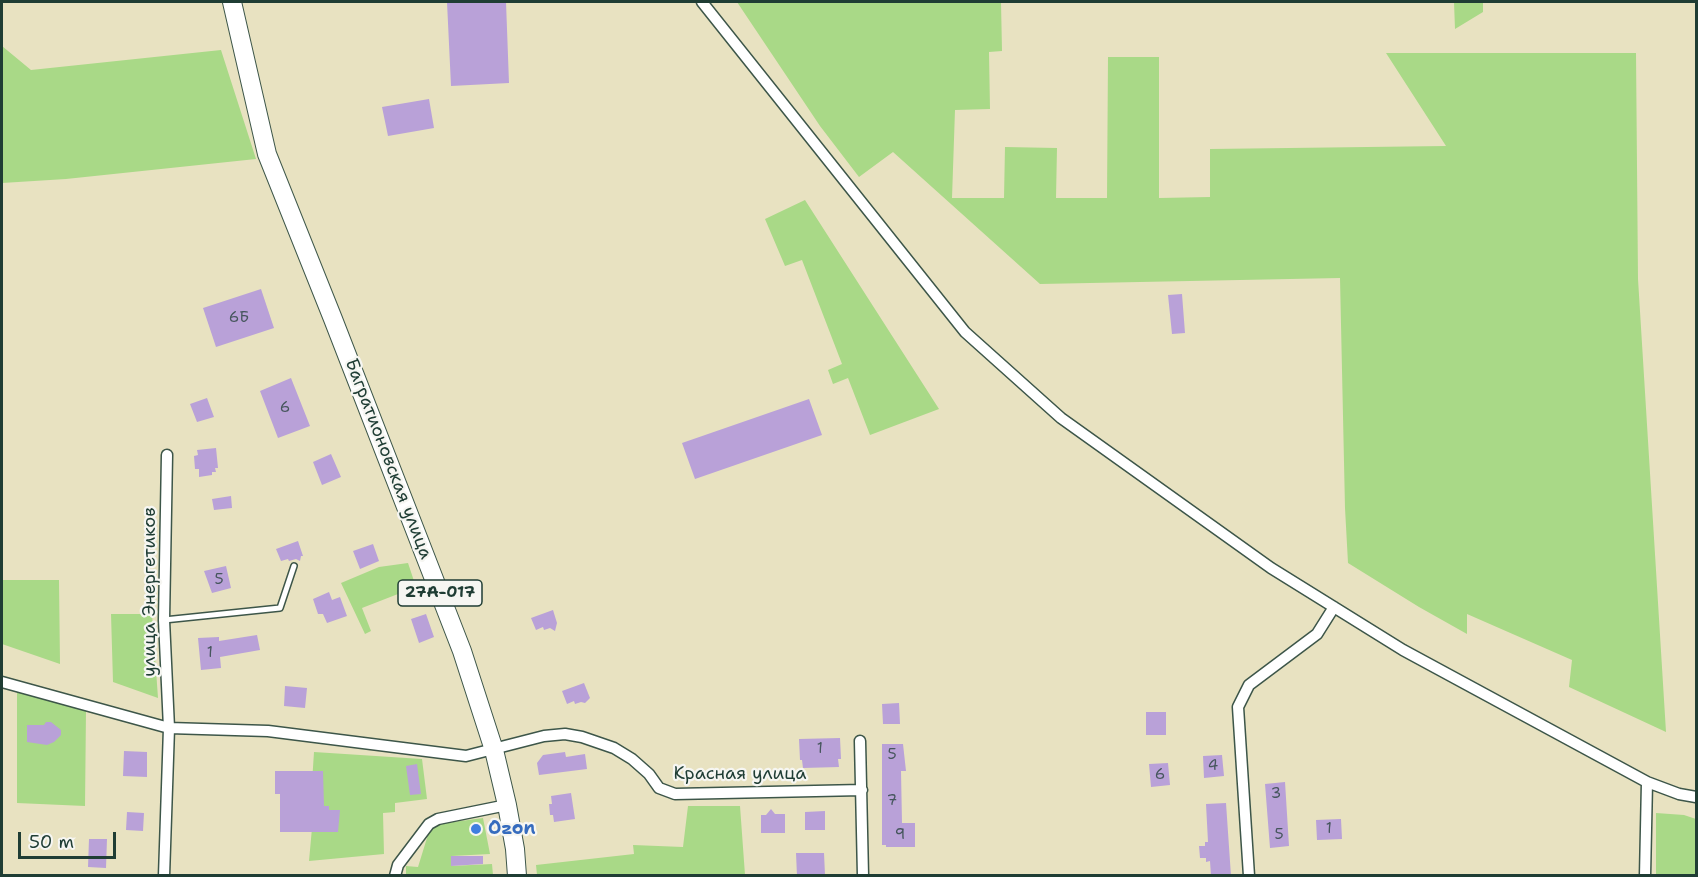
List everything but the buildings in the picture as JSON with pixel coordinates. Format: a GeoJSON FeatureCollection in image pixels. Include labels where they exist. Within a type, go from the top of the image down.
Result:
{"type":"FeatureCollection","features":[{"type":"Feature","properties":{"kind":"main road","name":"Багратионовская улица"},"geometry":{"type":"LineString","coordinates":[[232,2],[267,154],[462,651],[494,750],[507,805],[517,876]]}},
{"type":"Feature","properties":{"kind":"street"},"geometry":{"type":"LineString","coordinates":[[702,2],[965,332],[1061,418],[1271,568],[1403,650],[1647,782],[1679,794],[1696,797]]}},
{"type":"Feature","properties":{"kind":"street","name":"улица Энергетиков"},"geometry":{"type":"LineString","coordinates":[[164,876],[169,728],[164,620],[167,455]]}},
{"type":"Feature","properties":{"kind":"street"},"geometry":{"type":"LineString","coordinates":[[1250,876],[1238,707],[1249,685],[1317,634],[1334,607]]}},
{"type":"Feature","properties":{"kind":"street","name":"Красная улица"},"geometry":{"type":"LineString","coordinates":[[2,682],[169,728],[268,731],[466,756],[544,736],[565,734],[614,748],[632,759],[649,774],[659,788],[675,794],[862,790]]}},
{"type":"Feature","properties":{"kind":"street"},"geometry":{"type":"LineString","coordinates":[[860,741],[863,876]]}},
{"type":"Feature","properties":{"kind":"street"},"geometry":{"type":"LineString","coordinates":[[1645,876],[1647,782]]}},
{"type":"Feature","properties":{"kind":"street"},"geometry":{"type":"LineString","coordinates":[[395,876],[398,865],[429,824],[438,819],[507,805]]}},
{"type":"Feature","properties":{"kind":"lane"},"geometry":{"type":"LineString","coordinates":[[164,620],[280,608],[294,566]]}},
{"type":"Feature","properties":{"kind":"green space"},"geometry":{"type":"Polygon","coordinates":[[[737,2],[1001,2],[1002,51],[989,52],[990,109],[955,110],[952,198],[1004,198],[1005,147],[1057,148],[1056,198],[1107,198],[1108,57],[1159,57],[1159,198],[1210,197],[1210,149],[1446,146],[1386,53],[1636,53],[1638,279],[1666,732],[1569,687],[1572,660],[1467,614],[1467,634],[1348,563],[1340,278],[1040,284],[893,152],[859,177],[820,126],[737,2]]]}},
{"type":"Feature","properties":{"kind":"green space"},"geometry":{"type":"Polygon","coordinates":[[[1454,2],[1483,2],[1483,12],[1455,29],[1454,2]]]}},
{"type":"Feature","properties":{"kind":"green space"},"geometry":{"type":"Polygon","coordinates":[[[2,46],[31,70],[221,50],[256,159],[66,179],[2,183],[2,46]]]}},
{"type":"Feature","properties":{"kind":"green space"},"geometry":{"type":"Polygon","coordinates":[[[805,200],[939,409],[870,435],[848,378],[833,384],[828,370],[842,364],[802,260],[785,266],[765,219],[805,200]]]}},
{"type":"Feature","properties":{"kind":"green space"},"geometry":{"type":"Polygon","coordinates":[[[408,563],[416,587],[362,608],[371,631],[365,634],[341,583],[379,567],[408,563]]]}},
{"type":"Feature","properties":{"kind":"green space"},"geometry":{"type":"Polygon","coordinates":[[[2,580],[59,580],[60,664],[2,644],[2,580]]]}},
{"type":"Feature","properties":{"kind":"green space"},"geometry":{"type":"Polygon","coordinates":[[[111,614],[152,614],[158,698],[113,682],[111,614]]]}},
{"type":"Feature","properties":{"kind":"green space"},"geometry":{"type":"Polygon","coordinates":[[[17,690],[86,710],[85,806],[17,803],[17,690]]]}},
{"type":"Feature","properties":{"kind":"green space"},"geometry":{"type":"Polygon","coordinates":[[[314,752],[422,759],[427,799],[395,803],[395,812],[383,813],[384,854],[309,861],[314,752]]]}},
{"type":"Feature","properties":{"kind":"green space"},"geometry":{"type":"Polygon","coordinates":[[[688,806],[740,806],[745,875],[537,875],[536,865],[634,854],[633,845],[683,847],[688,806]]]}},
{"type":"Feature","properties":{"kind":"green space"},"geometry":{"type":"Polygon","coordinates":[[[1656,813],[1684,815],[1696,819],[1696,875],[1656,875],[1656,813]]]}},
{"type":"Feature","properties":{"kind":"green space"},"geometry":{"type":"Polygon","coordinates":[[[483,818],[490,854],[451,856],[451,866],[492,864],[493,875],[406,876],[406,866],[418,867],[431,825],[483,818]]]}},
{"type":"Feature","properties":{"kind":"place","name":"Ozon"},"geometry":{"type":"Point","coordinates":[476,829]}}]}
